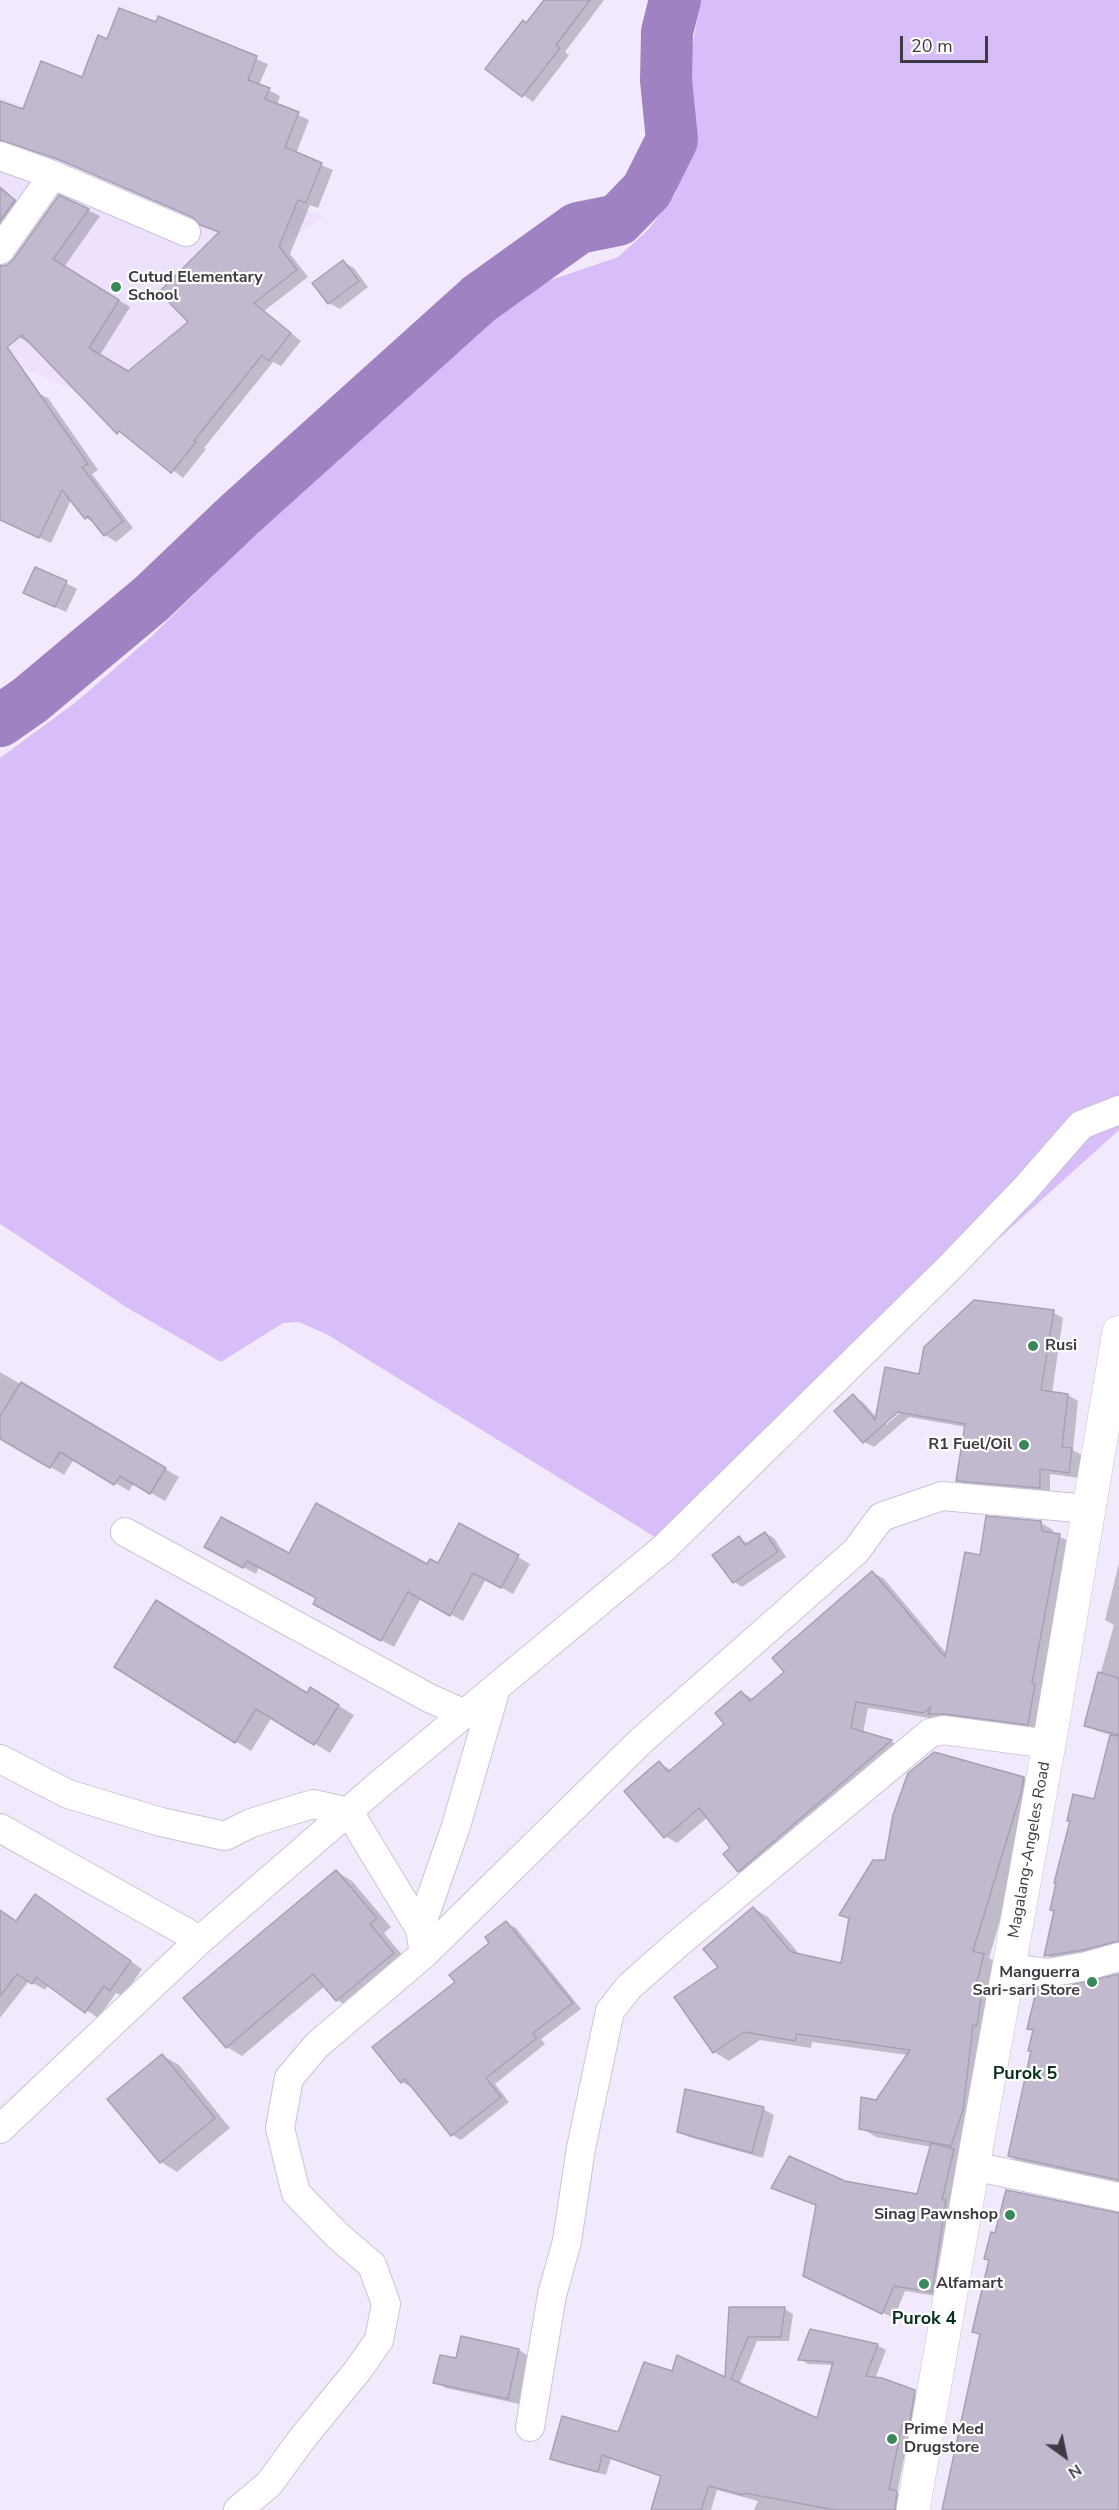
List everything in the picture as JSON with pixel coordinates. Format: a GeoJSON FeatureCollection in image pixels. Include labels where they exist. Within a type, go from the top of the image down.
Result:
{"type":"FeatureCollection","features":[{"type":"Feature","properties":{"kind":"main road","name":"Magalang-Angeles Road"},"geometry":{"type":"LineString","coordinates":[[914,2510],[973,2166],[1050,1744],[1119,1332]]}},
{"type":"Feature","properties":{"kind":"street"},"geometry":{"type":"LineString","coordinates":[[0,156],[186,232]]}},
{"type":"Feature","properties":{"kind":"street"},"geometry":{"type":"LineString","coordinates":[[0,250],[53,176]]}},
{"type":"Feature","properties":{"kind":"street"},"geometry":{"type":"LineString","coordinates":[[0,2129],[75,2055],[200,1940],[664,1548],[951,1266],[1025,1189],[1081,1125],[1111,1111],[1119,1110]]}},
{"type":"Feature","properties":{"kind":"street"},"geometry":{"type":"LineString","coordinates":[[238,2510],[267,2497],[301,2440],[358,2370],[379,2340],[386,2304],[372,2265],[338,2236],[296,2193],[280,2128],[289,2078],[316,2045],[422,1941],[642,1740],[856,1551],[881,1517],[942,1496],[1089,1509]]}},
{"type":"Feature","properties":{"kind":"street"},"geometry":{"type":"LineString","coordinates":[[125,1532],[429,1698],[465,1714]]}},
{"type":"Feature","properties":{"kind":"street"},"geometry":{"type":"LineString","coordinates":[[422,1941],[496,1688]]}},
{"type":"Feature","properties":{"kind":"street"},"geometry":{"type":"LineString","coordinates":[[530,2427],[552,2295],[567,2241],[581,2148],[610,2011],[628,1987],[930,1733],[943,1730],[1050,1744]]}},
{"type":"Feature","properties":{"kind":"street"},"geometry":{"type":"LineString","coordinates":[[0,1759],[68,1794],[161,1822],[225,1836],[251,1823],[313,1804],[350,1812],[422,1941]]}},
{"type":"Feature","properties":{"kind":"street"},"geometry":{"type":"LineString","coordinates":[[0,1828],[200,1940]]}},
{"type":"Feature","properties":{"kind":"street"},"geometry":{"type":"LineString","coordinates":[[1009,1968],[1048,1973],[1119,1957]]}},
{"type":"Feature","properties":{"kind":"street"},"geometry":{"type":"LineString","coordinates":[[973,2166],[1119,2197]]}},
{"type":"Feature","properties":{"kind":"shaded area"},"geometry":{"type":"Polygon","coordinates":[[[701,0],[1119,0],[1119,1130],[663,1542],[328,1335],[299,1322],[283,1323],[221,1362],[126,1307],[0,1224],[0,758],[76,702],[150,638],[465,327],[513,293],[618,257],[648,230],[675,194],[690,134],[689,64],[701,0]]]}},
{"type":"Feature","properties":{"kind":"shaded area","name":"Cutud Elementary School"},"geometry":{"type":"Polygon","coordinates":[[[0,97],[323,216],[91,397],[0,358],[0,97]]]}},
{"type":"Feature","properties":{"kind":"building"},"geometry":{"type":"Polygon","coordinates":[[[544,0],[590,0],[556,45],[560,48],[522,97],[485,69],[523,20],[526,23],[544,0]]]}},
{"type":"Feature","properties":{"kind":"building"},"geometry":{"type":"Polygon","coordinates":[[[119,8],[156,22],[158,16],[257,56],[248,80],[270,88],[265,99],[299,112],[285,147],[322,163],[306,203],[298,200],[279,246],[297,270],[254,303],[291,333],[269,361],[262,355],[171,473],[119,431],[117,434],[22,335],[7,347],[88,464],[82,467],[123,521],[104,536],[88,516],[85,519],[62,490],[39,538],[0,520],[0,266],[7,265],[13,260],[59,195],[89,209],[53,259],[119,300],[89,348],[128,371],[188,322],[159,292],[219,232],[200,225],[192,217],[60,160],[0,140],[0,101],[23,109],[41,61],[82,77],[98,35],[107,39],[119,8]]]}},
{"type":"Feature","properties":{"kind":"building"},"geometry":{"type":"Polygon","coordinates":[[[0,188],[15,200],[0,221],[0,188]]]}},
{"type":"Feature","properties":{"kind":"building"},"geometry":{"type":"Polygon","coordinates":[[[343,260],[359,281],[328,304],[312,283],[343,260]]]}},
{"type":"Feature","properties":{"kind":"building"},"geometry":{"type":"Polygon","coordinates":[[[35,567],[67,581],[55,607],[23,593],[35,567]]]}},
{"type":"Feature","properties":{"kind":"building"},"geometry":{"type":"Polygon","coordinates":[[[974,1300],[1054,1310],[1041,1390],[1068,1394],[1062,1447],[1072,1448],[1069,1473],[1040,1469],[1040,1488],[956,1481],[965,1424],[898,1412],[863,1443],[834,1411],[853,1394],[875,1420],[885,1367],[919,1374],[924,1347],[974,1300]]]}},
{"type":"Feature","properties":{"kind":"building"},"geometry":{"type":"Polygon","coordinates":[[[21,1382],[166,1468],[150,1494],[120,1476],[114,1485],[60,1452],[50,1468],[0,1439],[0,1416],[21,1382]]]}},
{"type":"Feature","properties":{"kind":"building"},"geometry":{"type":"Polygon","coordinates":[[[316,1503],[427,1564],[430,1559],[438,1563],[459,1523],[519,1555],[501,1588],[473,1573],[450,1616],[408,1592],[381,1641],[313,1604],[316,1598],[247,1561],[243,1568],[204,1547],[221,1517],[289,1553],[316,1503]]]}},
{"type":"Feature","properties":{"kind":"building"},"geometry":{"type":"Polygon","coordinates":[[[986,1516],[1041,1521],[1042,1531],[1060,1534],[1032,1683],[1035,1684],[1028,1725],[945,1714],[928,1714],[931,1707],[923,1713],[856,1702],[851,1728],[892,1740],[738,1872],[723,1854],[730,1848],[699,1808],[664,1838],[624,1791],[659,1761],[668,1772],[724,1724],[715,1713],[741,1691],[750,1701],[784,1672],[772,1658],[872,1571],[945,1657],[965,1552],[980,1555],[986,1516]]]}},
{"type":"Feature","properties":{"kind":"building"},"geometry":{"type":"Polygon","coordinates":[[[765,1532],[778,1552],[733,1583],[712,1555],[739,1536],[745,1545],[765,1532]]]}},
{"type":"Feature","properties":{"kind":"building"},"geometry":{"type":"Polygon","coordinates":[[[156,1600],[307,1693],[310,1687],[339,1705],[314,1745],[256,1709],[235,1743],[114,1667],[156,1600]]]}},
{"type":"Feature","properties":{"kind":"building"},"geometry":{"type":"Polygon","coordinates":[[[1098,1672],[1119,1678],[1119,1735],[1084,1726],[1098,1672]]]}},
{"type":"Feature","properties":{"kind":"building"},"geometry":{"type":"Polygon","coordinates":[[[1110,1735],[1119,1736],[1119,1941],[1044,1956],[1054,1911],[1050,1910],[1056,1883],[1054,1883],[1070,1821],[1067,1821],[1073,1794],[1094,1799],[1110,1735]]]}},
{"type":"Feature","properties":{"kind":"building"},"geometry":{"type":"Polygon","coordinates":[[[934,1752],[1024,1777],[973,1951],[984,1954],[974,1994],[981,1995],[977,2026],[973,2025],[963,2110],[951,2146],[859,2129],[861,2097],[876,2100],[910,2050],[797,2034],[795,2041],[744,2032],[713,2053],[674,1997],[718,1967],[703,1949],[753,1907],[791,1952],[841,1963],[849,1918],[839,1915],[873,1860],[885,1860],[893,1815],[908,1773],[934,1752]]]}},
{"type":"Feature","properties":{"kind":"building"},"geometry":{"type":"Polygon","coordinates":[[[336,1870],[377,1918],[370,1924],[394,1953],[336,2001],[313,1974],[226,2048],[183,1998],[336,1870]]]}},
{"type":"Feature","properties":{"kind":"building"},"geometry":{"type":"Polygon","coordinates":[[[35,1894],[131,1961],[110,1991],[104,1986],[85,2013],[36,1977],[32,1984],[17,1974],[0,1996],[0,1910],[16,1921],[35,1894]]]}},
{"type":"Feature","properties":{"kind":"building"},"geometry":{"type":"Polygon","coordinates":[[[506,1921],[573,2003],[533,2033],[537,2038],[486,2078],[501,2097],[451,2136],[405,2079],[401,2083],[372,2047],[455,1982],[449,1975],[489,1943],[485,1937],[506,1921]]]}},
{"type":"Feature","properties":{"kind":"building"},"geometry":{"type":"Polygon","coordinates":[[[1119,1974],[1119,2180],[1008,2156],[1031,2051],[1028,2051],[1033,2030],[1027,2029],[1037,1988],[1051,1989],[1119,1974]]]}},
{"type":"Feature","properties":{"kind":"building"},"geometry":{"type":"Polygon","coordinates":[[[162,2054],[215,2118],[160,2163],[107,2099],[162,2054]]]}},
{"type":"Feature","properties":{"kind":"building"},"geometry":{"type":"Polygon","coordinates":[[[685,2089],[764,2107],[752,2153],[677,2132],[685,2089]]]}},
{"type":"Feature","properties":{"kind":"building"},"geometry":{"type":"Polygon","coordinates":[[[931,2143],[954,2149],[942,2200],[946,2200],[932,2292],[894,2286],[882,2314],[803,2276],[816,2205],[771,2188],[789,2156],[845,2181],[917,2194],[931,2143]]]}},
{"type":"Feature","properties":{"kind":"building"},"geometry":{"type":"Polygon","coordinates":[[[1006,2190],[1119,2213],[1119,2510],[942,2510],[980,2334],[972,2332],[989,2260],[984,2259],[991,2232],[995,2233],[1006,2190]]]}},
{"type":"Feature","properties":{"kind":"building"},"geometry":{"type":"Polygon","coordinates":[[[729,2307],[785,2307],[781,2337],[748,2337],[731,2379],[817,2418],[833,2362],[798,2360],[810,2329],[878,2344],[866,2376],[882,2378],[915,2390],[909,2427],[902,2425],[889,2489],[897,2491],[895,2510],[835,2510],[744,2493],[743,2495],[709,2486],[701,2510],[651,2510],[661,2476],[602,2455],[598,2472],[550,2459],[562,2416],[618,2432],[644,2362],[672,2371],[677,2355],[725,2377],[729,2307]]]}},
{"type":"Feature","properties":{"kind":"building"},"geometry":{"type":"Polygon","coordinates":[[[461,2336],[519,2349],[508,2399],[433,2383],[440,2355],[456,2358],[461,2336]]]}},
{"type":"Feature","properties":{"kind":"waterway"},"geometry":{"type":"LineString","coordinates":[[0,721],[30,700],[152,598],[239,515],[479,299],[578,228],[618,220],[647,190],[672,140],[666,80],[667,32],[675,0]]}},
{"type":"Feature","properties":{"kind":"place","name":"Cutud Elementary School"},"geometry":{"type":"Point","coordinates":[116,287]}},
{"type":"Feature","properties":{"kind":"place","name":"Rusi"},"geometry":{"type":"Point","coordinates":[1033,1346]}},
{"type":"Feature","properties":{"kind":"place","name":"R1 Fuel/Oil"},"geometry":{"type":"Point","coordinates":[1024,1445]}},
{"type":"Feature","properties":{"kind":"place","name":"Manguerra Sari-sari Store"},"geometry":{"type":"Point","coordinates":[1092,1982]}},
{"type":"Feature","properties":{"kind":"place","name":"Sinag Pawnshop"},"geometry":{"type":"Point","coordinates":[1010,2215]}},
{"type":"Feature","properties":{"kind":"place","name":"Alfamart"},"geometry":{"type":"Point","coordinates":[924,2284]}},
{"type":"Feature","properties":{"kind":"place","name":"Prime Med Drugstore"},"geometry":{"type":"Point","coordinates":[892,2439]}},
{"type":"Feature","properties":{"kind":"district","name":"Purok 5"},"geometry":{"type":"Point","coordinates":[1025,2075]}},
{"type":"Feature","properties":{"kind":"district","name":"Purok 4"},"geometry":{"type":"Point","coordinates":[924,2320]}}]}
